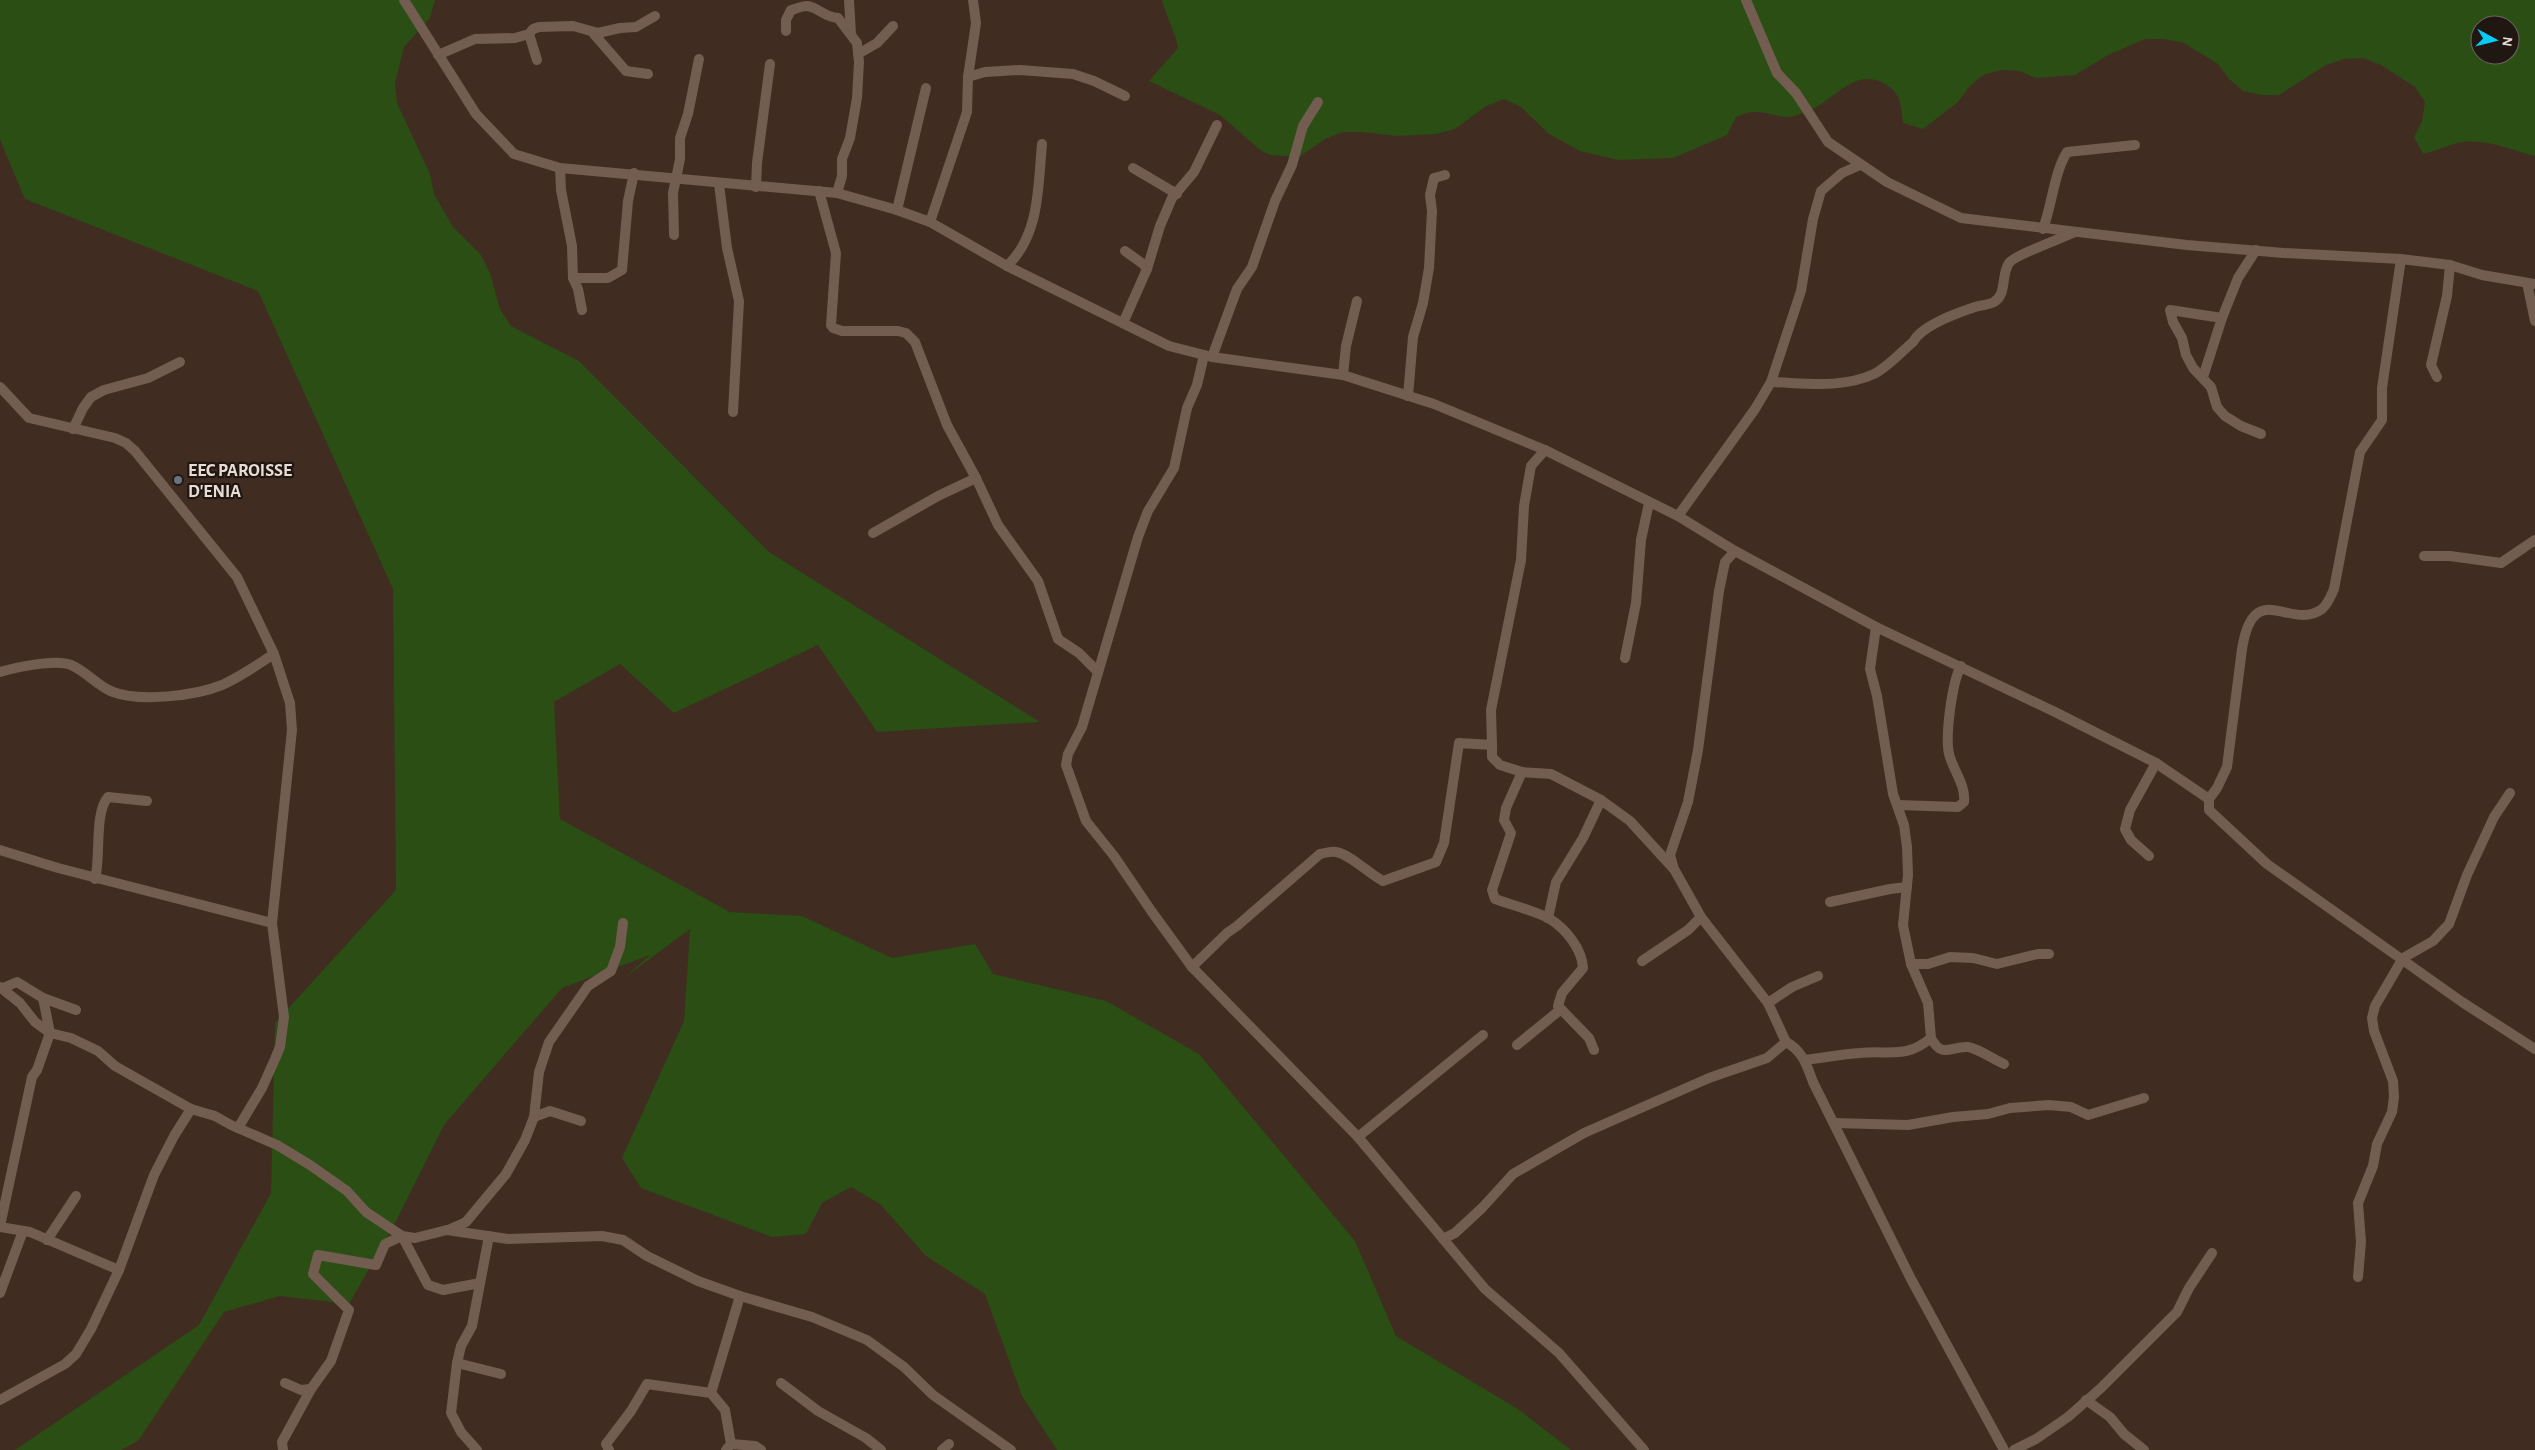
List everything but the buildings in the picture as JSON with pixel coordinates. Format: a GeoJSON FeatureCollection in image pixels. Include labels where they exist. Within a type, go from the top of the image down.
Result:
{"type":"FeatureCollection","features":[{"type":"Feature","properties":{"kind":"street"},"geometry":{"type":"LineString","coordinates":[[404,0],[476,114],[514,154],[560,168],[634,173],[719,184],[837,193],[898,210],[930,222],[1007,266],[1170,346],[1208,356],[1343,375],[1408,396],[1545,450],[1678,516],[1734,551],[1876,627],[1961,666],[2156,763],[2209,799]]}},
{"type":"Feature","properties":{"kind":"street"},"geometry":{"type":"LineString","coordinates":[[849,0],[851,34]]}},
{"type":"Feature","properties":{"kind":"street"},"geometry":{"type":"LineString","coordinates":[[930,222],[967,112],[968,77],[976,23],[973,0]]}},
{"type":"Feature","properties":{"kind":"street"},"geometry":{"type":"LineString","coordinates":[[1746,0],[1777,73],[1796,93],[1828,142],[1860,165],[1921,200],[1961,218],[2043,229],[2078,230],[2162,242],[2400,259],[2450,265],[2482,275],[2531,283],[2535,321]]}},
{"type":"Feature","properties":{"kind":"street"},"geometry":{"type":"LineString","coordinates":[[786,31],[786,20],[791,10],[807,6],[818,10],[826,17],[838,18],[856,43],[858,54],[857,98],[850,138],[842,159],[842,176],[837,193]]}},
{"type":"Feature","properties":{"kind":"street"},"geometry":{"type":"LineString","coordinates":[[592,33],[636,28],[655,16]]}},
{"type":"Feature","properties":{"kind":"street"},"geometry":{"type":"LineString","coordinates":[[438,55],[475,39],[515,38],[529,34],[533,28],[573,26],[583,27],[592,33],[626,71],[648,74]]}},
{"type":"Feature","properties":{"kind":"street"},"geometry":{"type":"LineString","coordinates":[[858,54],[877,43],[892,26]]}},
{"type":"Feature","properties":{"kind":"street"},"geometry":{"type":"LineString","coordinates":[[529,34],[538,60]]}},
{"type":"Feature","properties":{"kind":"street"},"geometry":{"type":"LineString","coordinates":[[674,235],[675,179],[680,159],[680,138],[688,114],[699,59]]}},
{"type":"Feature","properties":{"kind":"street"},"geometry":{"type":"LineString","coordinates":[[756,187],[757,163],[770,64]]}},
{"type":"Feature","properties":{"kind":"street"},"geometry":{"type":"LineString","coordinates":[[968,77],[985,72],[1020,70],[1073,74],[1094,81],[1125,96]]}},
{"type":"Feature","properties":{"kind":"street"},"geometry":{"type":"LineString","coordinates":[[898,210],[926,88]]}},
{"type":"Feature","properties":{"kind":"street"},"geometry":{"type":"LineString","coordinates":[[1318,102],[1304,126],[1292,165],[1275,201],[1252,267],[1237,289],[1187,408],[1174,468],[1144,520],[1082,727],[1068,754],[1066,765],[1086,821],[1114,856],[1192,967],[1358,1137],[1485,1289],[1559,1353],[1644,1450]]}},
{"type":"Feature","properties":{"kind":"street"},"geometry":{"type":"LineString","coordinates":[[1123,324],[1146,269],[1160,226],[1172,198],[1194,172],[1217,125]]}},
{"type":"Feature","properties":{"kind":"street"},"geometry":{"type":"LineString","coordinates":[[1007,266],[1014,260],[1032,225],[1042,144]]}},
{"type":"Feature","properties":{"kind":"street"},"geometry":{"type":"LineString","coordinates":[[2043,229],[2051,208],[2060,162],[2067,152],[2135,145]]}},
{"type":"Feature","properties":{"kind":"street"},"geometry":{"type":"LineString","coordinates":[[1678,516],[1755,409],[1771,382],[1788,337],[1801,291],[1813,219],[1821,191],[1842,173],[1860,165]]}},
{"type":"Feature","properties":{"kind":"street"},"geometry":{"type":"LineString","coordinates":[[560,168],[561,190],[572,246],[573,278],[578,288],[582,310]]}},
{"type":"Feature","properties":{"kind":"street"},"geometry":{"type":"LineString","coordinates":[[1133,168],[1177,194]]}},
{"type":"Feature","properties":{"kind":"street"},"geometry":{"type":"LineString","coordinates":[[573,278],[608,278],[622,270],[628,201],[634,173]]}},
{"type":"Feature","properties":{"kind":"street"},"geometry":{"type":"LineString","coordinates":[[1408,396],[1413,337],[1423,303],[1429,268],[1432,212],[1431,183],[1434,178],[1445,175]]}},
{"type":"Feature","properties":{"kind":"street"},"geometry":{"type":"LineString","coordinates":[[719,184],[727,248],[739,301],[733,412]]}},
{"type":"Feature","properties":{"kind":"street"},"geometry":{"type":"LineString","coordinates":[[819,192],[836,253],[831,325],[836,330],[842,331],[898,331],[906,333],[916,342],[947,425],[976,478],[998,525],[1038,580],[1058,638],[1079,653],[1098,672]]}},
{"type":"Feature","properties":{"kind":"street"},"geometry":{"type":"LineString","coordinates":[[1771,382],[1832,384],[1848,382],[1875,373],[1913,342],[1916,336],[1948,316],[1994,302],[2000,296],[2004,273],[2009,262],[2023,252],[2039,249],[2078,230]]}},
{"type":"Feature","properties":{"kind":"street"},"geometry":{"type":"LineString","coordinates":[[2203,377],[2222,318],[2238,278],[2256,250]]}},
{"type":"Feature","properties":{"kind":"street"},"geometry":{"type":"LineString","coordinates":[[1125,251],[1143,264],[1146,269]]}},
{"type":"Feature","properties":{"kind":"street"},"geometry":{"type":"LineString","coordinates":[[2400,259],[2382,388],[2382,420],[2360,452],[2334,590],[2328,602],[2313,613],[2293,614],[2275,609],[2258,614],[2249,622],[2243,640],[2227,767],[2217,788],[2209,799],[2209,810],[2267,864],[2403,958],[2462,1002],[2535,1049]]}},
{"type":"Feature","properties":{"kind":"street"},"geometry":{"type":"LineString","coordinates":[[2437,377],[2431,365],[2447,296],[2450,265]]}},
{"type":"Feature","properties":{"kind":"street"},"geometry":{"type":"LineString","coordinates":[[1343,375],[1346,346],[1357,301]]}},
{"type":"Feature","properties":{"kind":"street"},"geometry":{"type":"LineString","coordinates":[[2222,318],[2170,310],[2173,322],[2182,338],[2186,355],[2193,368],[2211,387],[2217,407],[2241,426],[2261,434]]}},
{"type":"Feature","properties":{"kind":"street"},"geometry":{"type":"LineString","coordinates":[[73,429],[91,397],[104,390],[148,378],[180,362]]}},
{"type":"Feature","properties":{"kind":"street"},"geometry":{"type":"LineString","coordinates":[[0,387],[29,418],[115,438],[126,443],[135,451],[237,577],[274,654],[290,703],[292,730],[272,923],[284,1017],[280,1047],[262,1088],[238,1128]]}},
{"type":"Feature","properties":{"kind":"street"},"geometry":{"type":"LineString","coordinates":[[1545,450],[1531,466],[1524,506],[1521,560],[1491,710],[1492,758],[1500,765],[1522,772],[1551,774],[1601,800],[1630,821],[1674,869],[1701,917],[1768,1003],[1786,1042],[1796,1047],[1805,1060],[1911,1279],[2004,1450]]}},
{"type":"Feature","properties":{"kind":"street"},"geometry":{"type":"LineString","coordinates":[[873,533],[938,496],[976,478]]}},
{"type":"Feature","properties":{"kind":"street"},"geometry":{"type":"LineString","coordinates":[[1625,658],[1636,603],[1640,540],[1649,503]]}},
{"type":"Feature","properties":{"kind":"street"},"geometry":{"type":"LineString","coordinates":[[2424,556],[2450,556],[2500,563],[2535,540]]}},
{"type":"Feature","properties":{"kind":"street"},"geometry":{"type":"LineString","coordinates":[[1674,869],[1670,855],[1688,802],[1697,759],[1719,591],[1726,562],[1734,551]]}},
{"type":"Feature","properties":{"kind":"street"},"geometry":{"type":"LineString","coordinates":[[1876,627],[1870,669],[1877,696],[1893,794],[1898,805],[1907,847],[1907,887],[1903,925],[1911,964],[1928,1004],[1931,1038],[1936,1048],[1941,1050],[1969,1047],[2004,1064]]}},
{"type":"Feature","properties":{"kind":"street"},"geometry":{"type":"LineString","coordinates":[[0,672],[13,668],[63,663],[72,665],[114,692],[131,696],[161,696],[220,686],[274,654]]}},
{"type":"Feature","properties":{"kind":"street"},"geometry":{"type":"LineString","coordinates":[[1898,805],[1958,807],[1964,802],[1965,793],[1949,753],[1952,694],[1961,666]]}},
{"type":"Feature","properties":{"kind":"street"},"geometry":{"type":"LineString","coordinates":[[1192,967],[1227,933],[1238,926],[1320,854],[1336,852],[1346,855],[1370,874],[1383,881],[1436,862],[1444,843],[1459,742],[1492,745]]}},
{"type":"Feature","properties":{"kind":"street"},"geometry":{"type":"LineString","coordinates":[[2149,856],[2131,840],[2125,829],[2130,810],[2156,763]]}},
{"type":"Feature","properties":{"kind":"street"},"geometry":{"type":"LineString","coordinates":[[1522,772],[1506,808],[1504,820],[1511,833],[1492,890],[1495,899],[1548,918],[1576,946],[1582,955],[1583,968],[1562,994],[1558,1006],[1589,1038],[1594,1050]]}},
{"type":"Feature","properties":{"kind":"street"},"geometry":{"type":"LineString","coordinates":[[2358,1277],[2361,1242],[2358,1203],[2373,1166],[2377,1144],[2392,1112],[2394,1097],[2393,1081],[2381,1054],[2372,1018],[2376,1006],[2403,958],[2433,941],[2450,924],[2471,866],[2494,817],[2510,792]]}},
{"type":"Feature","properties":{"kind":"street"},"geometry":{"type":"LineString","coordinates":[[96,878],[100,818],[104,801],[108,797],[148,801]]}},
{"type":"Feature","properties":{"kind":"street"},"geometry":{"type":"LineString","coordinates":[[1548,918],[1556,882],[1583,838],[1601,800]]}},
{"type":"Feature","properties":{"kind":"street"},"geometry":{"type":"LineString","coordinates":[[0,850],[96,878],[272,923]]}},
{"type":"Feature","properties":{"kind":"street"},"geometry":{"type":"LineString","coordinates":[[1830,902],[1890,888],[1907,887]]}},
{"type":"Feature","properties":{"kind":"street"},"geometry":{"type":"LineString","coordinates":[[1642,961],[1688,930],[1701,917]]}},
{"type":"Feature","properties":{"kind":"street"},"geometry":{"type":"LineString","coordinates":[[76,1010],[43,998],[16,982],[1,988],[20,1003],[35,1022],[50,1033],[71,1038],[98,1052],[115,1066],[191,1109],[216,1116],[277,1145],[310,1164],[347,1192],[366,1212],[402,1236],[415,1238],[447,1230],[466,1222],[506,1174],[525,1140],[534,1117],[539,1072],[549,1042],[588,986],[612,971],[620,947],[623,923]]}},
{"type":"Feature","properties":{"kind":"street"},"geometry":{"type":"LineString","coordinates":[[1911,964],[1928,964],[1950,957],[1973,958],[1997,964],[2038,954],[2049,954]]}},
{"type":"Feature","properties":{"kind":"street"},"geometry":{"type":"LineString","coordinates":[[1768,1003],[1792,987],[1818,976]]}},
{"type":"Feature","properties":{"kind":"street"},"geometry":{"type":"LineString","coordinates":[[43,998],[50,1033],[37,1070],[32,1077],[0,1227],[23,1231],[119,1270]]}},
{"type":"Feature","properties":{"kind":"street"},"geometry":{"type":"LineString","coordinates":[[1517,1045],[1560,1010]]}},
{"type":"Feature","properties":{"kind":"street"},"geometry":{"type":"LineString","coordinates":[[1358,1137],[1483,1035]]}},
{"type":"Feature","properties":{"kind":"street"},"geometry":{"type":"LineString","coordinates":[[1805,1060],[1861,1052],[1891,1053],[1913,1050],[1931,1038]]}},
{"type":"Feature","properties":{"kind":"street"},"geometry":{"type":"LineString","coordinates":[[1443,1239],[1455,1232],[1482,1208],[1513,1174],[1584,1133],[1623,1114],[1709,1078],[1767,1058],[1786,1042]]}},
{"type":"Feature","properties":{"kind":"street"},"geometry":{"type":"LineString","coordinates":[[1834,1123],[1908,1125],[1953,1116],[1988,1114],[2010,1108],[2049,1105],[2071,1107],[2088,1115],[2144,1098]]}},
{"type":"Feature","properties":{"kind":"street"},"geometry":{"type":"LineString","coordinates":[[0,1400],[65,1364],[76,1354],[91,1329],[119,1270],[154,1174],[191,1109]]}},
{"type":"Feature","properties":{"kind":"street"},"geometry":{"type":"LineString","coordinates":[[534,1117],[550,1111],[581,1121]]}},
{"type":"Feature","properties":{"kind":"street"},"geometry":{"type":"LineString","coordinates":[[47,1240],[76,1196]]}},
{"type":"Feature","properties":{"kind":"street"},"geometry":{"type":"LineString","coordinates":[[447,1230],[488,1236],[532,1239],[602,1236],[623,1240],[647,1256],[689,1277],[740,1296],[812,1317],[868,1340],[904,1367],[933,1395],[1011,1450]]}},
{"type":"Feature","properties":{"kind":"street"},"geometry":{"type":"LineString","coordinates":[[0,1293],[23,1231]]}},
{"type":"Feature","properties":{"kind":"street"},"geometry":{"type":"LineString","coordinates":[[402,1236],[428,1285],[443,1290],[480,1283]]}},
{"type":"Feature","properties":{"kind":"street"},"geometry":{"type":"LineString","coordinates":[[283,1450],[282,1442],[311,1389],[331,1360],[349,1310],[313,1274],[318,1255],[376,1265],[385,1244],[402,1236]]}},
{"type":"Feature","properties":{"kind":"street"},"geometry":{"type":"LineString","coordinates":[[477,1450],[461,1432],[451,1413],[456,1363],[461,1346],[472,1326],[488,1236]]}},
{"type":"Feature","properties":{"kind":"street"},"geometry":{"type":"LineString","coordinates":[[2014,1450],[2036,1439],[2068,1417],[2101,1388],[2177,1312],[2189,1288],[2212,1253]]}},
{"type":"Feature","properties":{"kind":"street"},"geometry":{"type":"LineString","coordinates":[[711,1393],[740,1296]]}},
{"type":"Feature","properties":{"kind":"street"},"geometry":{"type":"LineString","coordinates":[[456,1363],[501,1374]]}},
{"type":"Feature","properties":{"kind":"street"},"geometry":{"type":"LineString","coordinates":[[781,1383],[818,1411],[866,1438],[882,1450]]}},
{"type":"Feature","properties":{"kind":"street"},"geometry":{"type":"LineString","coordinates":[[285,1384],[301,1390],[311,1389]]}},
{"type":"Feature","properties":{"kind":"street"},"geometry":{"type":"LineString","coordinates":[[609,1450],[606,1444],[631,1411],[647,1384],[711,1393],[725,1410],[728,1447],[755,1446],[761,1450]]}},
{"type":"Feature","properties":{"kind":"street"},"geometry":{"type":"LineString","coordinates":[[2086,1400],[2110,1417],[2124,1434],[2144,1450]]}},
{"type":"Feature","properties":{"kind":"green space"},"geometry":{"type":"Polygon","coordinates":[[[0,0],[435,0],[430,18],[404,47],[395,83],[397,103],[430,174],[434,194],[453,227],[481,255],[490,273],[500,309],[511,326],[579,361],[769,552],[1040,722],[877,732],[818,645],[674,713],[620,664],[554,702],[560,819],[730,912],[802,916],[892,958],[975,944],[993,974],[1106,1001],[1199,1054],[1355,1241],[1396,1336],[1518,1409],[1571,1450],[1057,1450],[1022,1396],[985,1294],[926,1256],[880,1204],[851,1187],[822,1203],[806,1234],[772,1237],[641,1188],[622,1158],[684,1021],[690,929],[624,978],[650,955],[562,988],[444,1125],[392,1229],[349,1304],[280,1296],[224,1312],[138,1441],[121,1450],[15,1450],[199,1325],[271,1193],[275,1023],[396,890],[393,589],[258,291],[25,199],[0,140],[0,0]]]}},
{"type":"Feature","properties":{"kind":"green space"},"geometry":{"type":"Polygon","coordinates":[[[1162,0],[2535,0],[2535,156],[2497,145],[2477,142],[2457,143],[2423,154],[2414,137],[2422,121],[2425,102],[2415,87],[2381,65],[2363,58],[2344,59],[2326,65],[2279,95],[2261,95],[2243,91],[2229,79],[2218,64],[2184,43],[2164,39],[2145,39],[2108,55],[2075,75],[2036,78],[2019,71],[2001,70],[1983,75],[1969,87],[1958,102],[1923,129],[1903,123],[1899,100],[1890,88],[1873,79],[1863,79],[1843,88],[1814,109],[1794,116],[1785,117],[1754,112],[1736,117],[1727,135],[1673,158],[1618,160],[1580,151],[1549,134],[1521,107],[1504,99],[1486,106],[1455,129],[1436,134],[1397,136],[1343,132],[1325,139],[1299,157],[1270,155],[1260,150],[1220,115],[1149,81],[1178,48],[1162,0]]]}},
{"type":"Feature","properties":{"kind":"place","name":"EEC PAROISSE D'ENIA"},"geometry":{"type":"Point","coordinates":[178,480]}}]}
